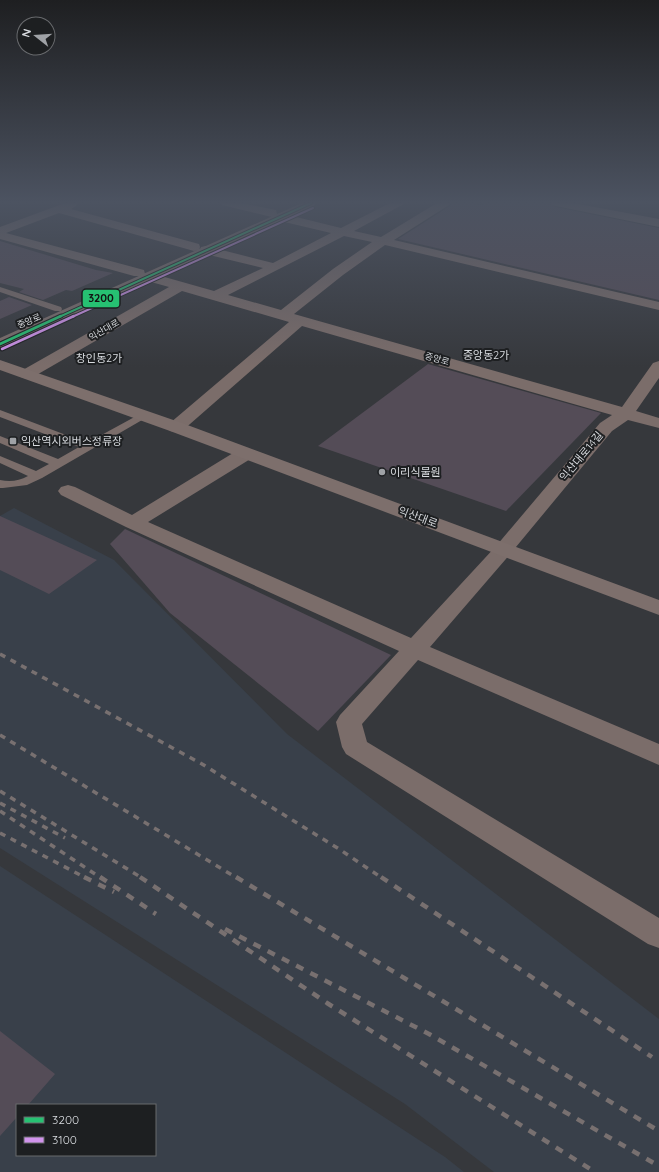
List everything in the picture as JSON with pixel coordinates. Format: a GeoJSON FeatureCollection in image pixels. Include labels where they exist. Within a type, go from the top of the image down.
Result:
{"type":"FeatureCollection","features":[{"type":"Feature","properties":{"kind":"street"},"geometry":{"type":"LineString","coordinates":[[82,258],[144,275]]}},
{"type":"Feature","properties":{"kind":"street","name":"중앙로"},"geometry":{"type":"LineString","coordinates":[[0,344],[181,258]]}},
{"type":"Feature","properties":{"kind":"street"},"geometry":{"type":"LineString","coordinates":[[236,258],[275,267]]}},
{"type":"Feature","properties":{"kind":"street"},"geometry":{"type":"LineString","coordinates":[[215,296],[293,258]]}},
{"type":"Feature","properties":{"kind":"street"},"geometry":{"type":"LineString","coordinates":[[284,315],[338,272],[359,258]]}},
{"type":"Feature","properties":{"kind":"street"},"geometry":{"type":"LineString","coordinates":[[454,258],[659,306]]}},
{"type":"Feature","properties":{"kind":"street","name":"중앙로"},"geometry":{"type":"LineString","coordinates":[[0,333],[144,275],[659,423]]}},
{"type":"Feature","properties":{"kind":"street","name":"익산대로"},"geometry":{"type":"LineString","coordinates":[[26,374],[181,286]]}},
{"type":"Feature","properties":{"kind":"street"},"geometry":{"type":"LineString","coordinates":[[176,427],[300,320]]}},
{"type":"Feature","properties":{"kind":"street","name":"익산대로"},"geometry":{"type":"LineString","coordinates":[[0,365],[176,427],[659,608]]}},
{"type":"Feature","properties":{"kind":"street","name":"익산대로14길"},"geometry":{"type":"LineString","coordinates":[[659,366],[626,413],[606,427],[504,549],[348,722],[356,747],[659,934]]}},
{"type":"Feature","properties":{"kind":"street"},"geometry":{"type":"LineString","coordinates":[[133,523],[245,454]]}},
{"type":"Feature","properties":{"kind":"street"},"geometry":{"type":"LineString","coordinates":[[68,490],[133,523],[414,649],[659,755]]}},
{"type":"Feature","properties":{"kind":"lane","name":"중앙로"},"geometry":{"type":"LineString","coordinates":[[0,290],[58,309]]}},
{"type":"Feature","properties":{"kind":"lane"},"geometry":{"type":"LineString","coordinates":[[0,413],[83,445],[142,415]]}},
{"type":"Feature","properties":{"kind":"lane"},"geometry":{"type":"LineString","coordinates":[[0,483],[3,485],[23,483],[38,476],[142,415]]}},
{"type":"Feature","properties":{"kind":"lane"},"geometry":{"type":"LineString","coordinates":[[0,439],[59,464]]}},
{"type":"Feature","properties":{"kind":"lane"},"geometry":{"type":"LineString","coordinates":[[0,459],[38,476]]}},
{"type":"Feature","properties":{"kind":"shaded area"},"geometry":{"type":"Polygon","coordinates":[[[14,508],[114,560],[287,734],[659,1019],[659,1172],[494,1172],[405,1104],[0,848],[0,516],[14,508]]]}},
{"type":"Feature","properties":{"kind":"shaded area"},"geometry":{"type":"Polygon","coordinates":[[[0,866],[445,1157],[464,1172],[0,1172],[0,866]]]}},
{"type":"Feature","properties":{"kind":"building"},"geometry":{"type":"Polygon","coordinates":[[[0,258],[55,258],[96,270],[113,273],[72,291],[66,290],[43,300],[19,292],[24,289],[0,283],[0,258]]]}},
{"type":"Feature","properties":{"kind":"building"},"geometry":{"type":"Polygon","coordinates":[[[478,258],[659,258],[659,300],[478,258]]]}},
{"type":"Feature","properties":{"kind":"building"},"geometry":{"type":"Polygon","coordinates":[[[9,297],[32,305],[0,319],[0,301],[9,297]]]}},
{"type":"Feature","properties":{"kind":"building"},"geometry":{"type":"Polygon","coordinates":[[[428,364],[601,413],[506,511],[318,446],[428,364]]]}},
{"type":"Feature","properties":{"kind":"building"},"geometry":{"type":"Polygon","coordinates":[[[0,516],[97,560],[49,594],[0,570],[0,516]]]}},
{"type":"Feature","properties":{"kind":"building"},"geometry":{"type":"Polygon","coordinates":[[[125,529],[391,655],[318,731],[170,613],[110,544],[125,529]]]}},
{"type":"Feature","properties":{"kind":"building"},"geometry":{"type":"Polygon","coordinates":[[[0,1031],[55,1074],[29,1104],[16,1104],[16,1118],[0,1136],[0,1031]]]}},
{"type":"Feature","properties":{"kind":"railway"},"geometry":{"type":"LineString","coordinates":[[0,654],[202,764],[339,849],[382,878]]}},
{"type":"Feature","properties":{"kind":"railway"},"geometry":{"type":"LineString","coordinates":[[0,735],[237,878]]}},
{"type":"Feature","properties":{"kind":"railway"},"geometry":{"type":"LineString","coordinates":[[0,791],[142,878]]}},
{"type":"Feature","properties":{"kind":"railway"},"geometry":{"type":"LineString","coordinates":[[0,803],[65,838]]}},
{"type":"Feature","properties":{"kind":"railway"},"geometry":{"type":"LineString","coordinates":[[0,811],[101,878]]}},
{"type":"Feature","properties":{"kind":"railway"},"geometry":{"type":"LineString","coordinates":[[0,833],[86,878]]}},
{"type":"Feature","properties":{"kind":"railway"},"geometry":{"type":"LineString","coordinates":[[100,877],[156,914]]}},
{"type":"Feature","properties":{"kind":"railway"},"geometry":{"type":"LineString","coordinates":[[140,877],[327,1003],[595,1172]]}},
{"type":"Feature","properties":{"kind":"railway"},"geometry":{"type":"LineString","coordinates":[[236,877],[659,1131]]}},
{"type":"Feature","properties":{"kind":"railway"},"geometry":{"type":"LineString","coordinates":[[381,877],[652,1057]]}},
{"type":"Feature","properties":{"kind":"railway"},"geometry":{"type":"LineString","coordinates":[[86,878],[114,892]]}},
{"type":"Feature","properties":{"kind":"railway"},"geometry":{"type":"LineString","coordinates":[[225,929],[429,1034],[659,1166]]}},
{"type":"Feature","properties":{"kind":"transit line","name":"3200"},"geometry":{"type":"LineString","coordinates":[[0,344],[190,258]]}},
{"type":"Feature","properties":{"kind":"transit line","name":"3100"},"geometry":{"type":"LineString","coordinates":[[2,349],[203,258]]}},
{"type":"Feature","properties":{"kind":"place","name":"익산역시외버스정류장"},"geometry":{"type":"Point","coordinates":[13,441]}},
{"type":"Feature","properties":{"kind":"place","name":"이리식물원"},"geometry":{"type":"Point","coordinates":[382,472]}},
{"type":"Feature","properties":{"kind":"district","name":"중앙동2가"},"geometry":{"type":"Point","coordinates":[486,355]}},
{"type":"Feature","properties":{"kind":"district","name":"창인동2가"},"geometry":{"type":"Point","coordinates":[99,358]}}]}
